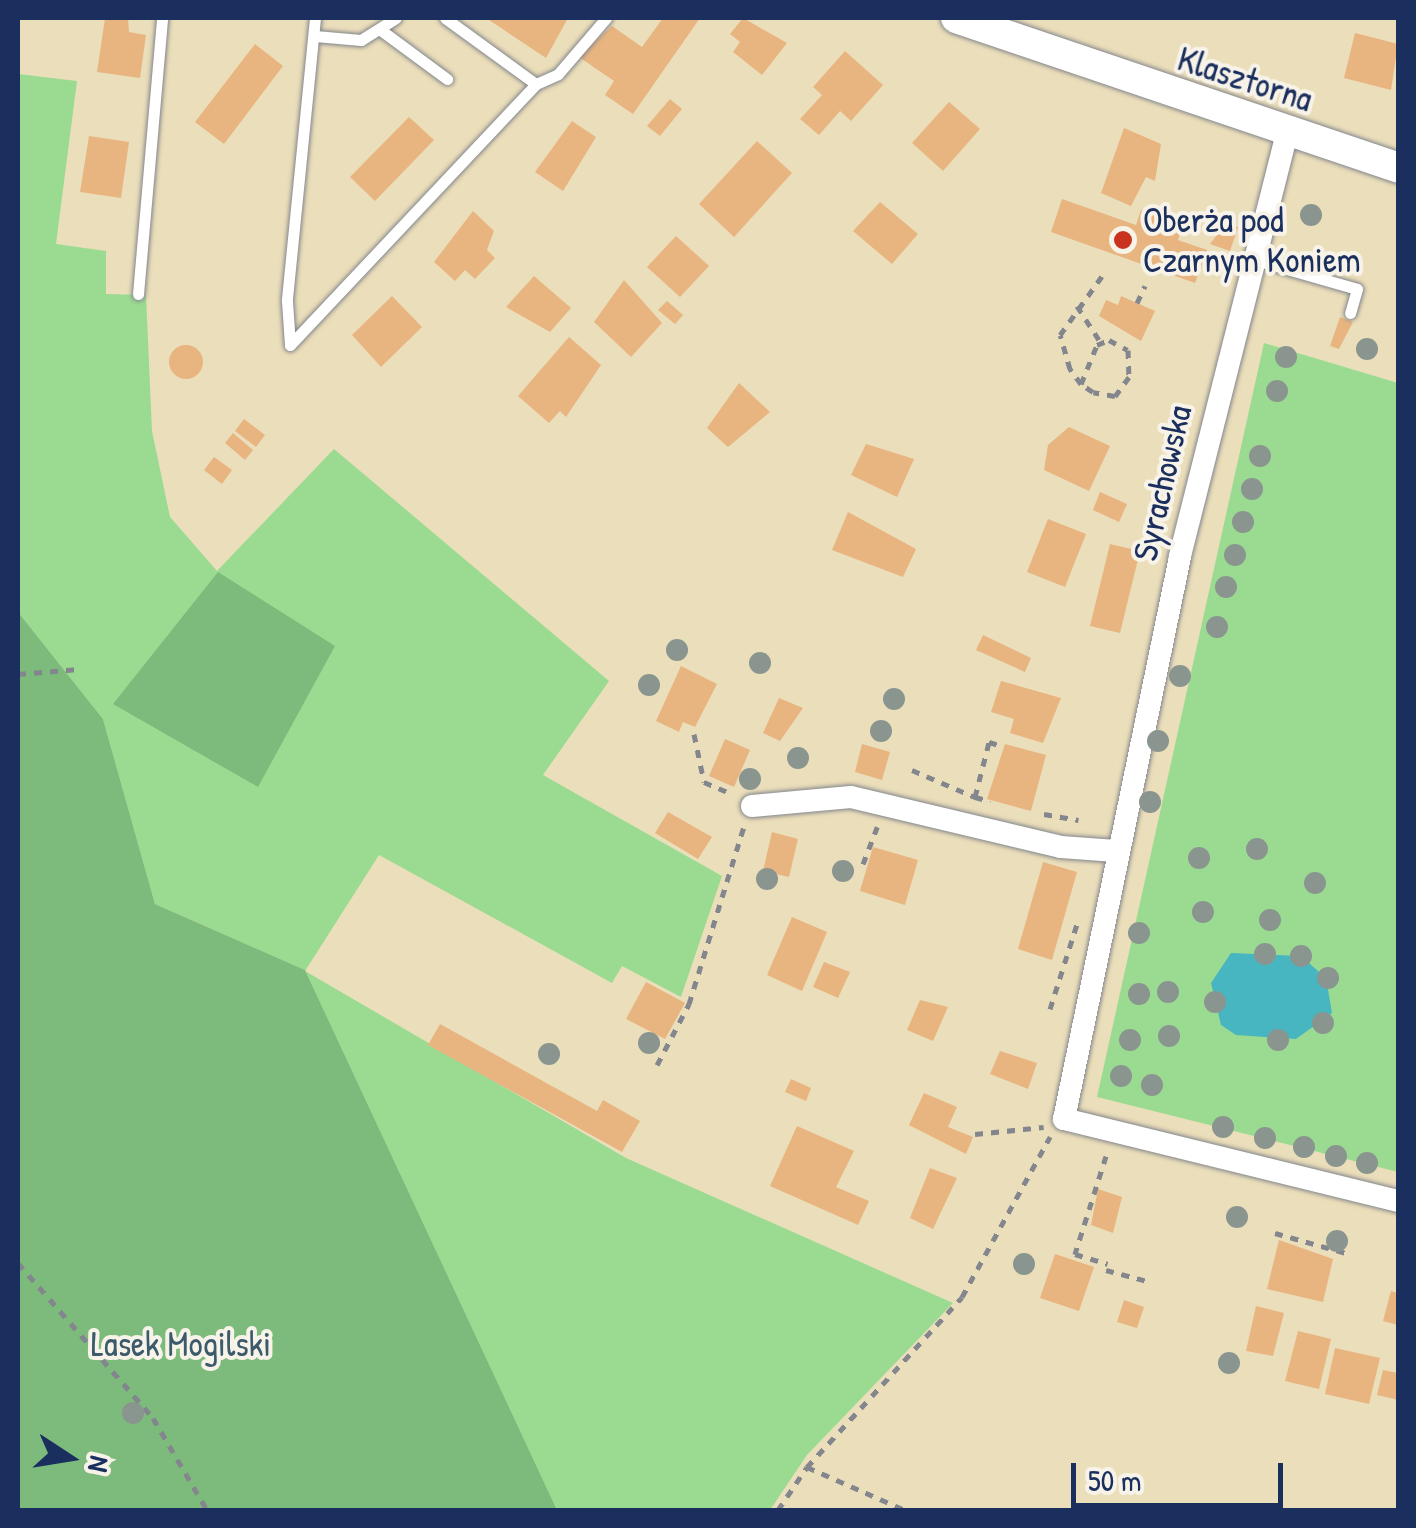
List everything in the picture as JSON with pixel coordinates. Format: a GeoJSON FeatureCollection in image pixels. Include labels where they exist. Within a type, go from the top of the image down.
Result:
{"type":"FeatureCollection","features":[{"type":"Feature","properties":{"kind":"street","name":"Klasztorna"},"geometry":{"type":"LineString","coordinates":[[956,18],[1398,168]]}},
{"type":"Feature","properties":{"kind":"street","name":"Syrachowska"},"geometry":{"type":"LineString","coordinates":[[1064,1119],[1116,851],[1252,259],[1287,133]]}},
{"type":"Feature","properties":{"kind":"street"},"geometry":{"type":"LineString","coordinates":[[749,815],[851,797],[1061,848],[1116,851]]}},
{"type":"Feature","properties":{"kind":"street"},"geometry":{"type":"LineString","coordinates":[[1064,1119],[1372,1198],[1398,1201]]}},
{"type":"Feature","properties":{"kind":"lane"},"geometry":{"type":"LineString","coordinates":[[138,294],[162,18]]}},
{"type":"Feature","properties":{"kind":"lane"},"geometry":{"type":"LineString","coordinates":[[316,18],[286,301],[290,345],[536,84],[558,74],[606,18]]}},
{"type":"Feature","properties":{"kind":"lane"},"geometry":{"type":"LineString","coordinates":[[315,36],[361,40],[382,31],[396,18]]}},
{"type":"Feature","properties":{"kind":"lane"},"geometry":{"type":"LineString","coordinates":[[445,18],[536,84]]}},
{"type":"Feature","properties":{"kind":"lane"},"geometry":{"type":"LineString","coordinates":[[382,31],[447,78]]}},
{"type":"Feature","properties":{"kind":"lane"},"geometry":{"type":"LineString","coordinates":[[1252,259],[1357,289],[1350,314]]}},
{"type":"Feature","properties":{"kind":"path"},"geometry":{"type":"LineString","coordinates":[[1081,384],[1060,335],[1077,306],[1105,272]]}},
{"type":"Feature","properties":{"kind":"path"},"geometry":{"type":"LineString","coordinates":[[1138,303],[1145,286]]}},
{"type":"Feature","properties":{"kind":"path"},"geometry":{"type":"LineString","coordinates":[[1077,306],[1101,343]]}},
{"type":"Feature","properties":{"kind":"path"},"geometry":{"type":"LineString","coordinates":[[1081,384],[1121,393],[1131,368],[1120,342],[1124,333]]}},
{"type":"Feature","properties":{"kind":"path"},"geometry":{"type":"LineString","coordinates":[[1101,343],[1120,342]]}},
{"type":"Feature","properties":{"kind":"path"},"geometry":{"type":"LineString","coordinates":[[1081,384],[1101,343]]}},
{"type":"Feature","properties":{"kind":"path"},"geometry":{"type":"LineString","coordinates":[[18,674],[79,669]]}},
{"type":"Feature","properties":{"kind":"path"},"geometry":{"type":"LineString","coordinates":[[658,1064],[688,1004],[749,815],[704,782],[694,734]]}},
{"type":"Feature","properties":{"kind":"path"},"geometry":{"type":"LineString","coordinates":[[976,797],[990,742],[999,745]]}},
{"type":"Feature","properties":{"kind":"path"},"geometry":{"type":"LineString","coordinates":[[912,770],[1006,806]]}},
{"type":"Feature","properties":{"kind":"path"},"geometry":{"type":"LineString","coordinates":[[1038,813],[1096,824]]}},
{"type":"Feature","properties":{"kind":"path"},"geometry":{"type":"LineString","coordinates":[[862,864],[880,821],[890,818]]}},
{"type":"Feature","properties":{"kind":"path"},"geometry":{"type":"LineString","coordinates":[[1050,1009],[1082,916]]}},
{"type":"Feature","properties":{"kind":"path"},"geometry":{"type":"LineString","coordinates":[[778,1510],[808,1466],[962,1298],[1064,1119]]}},
{"type":"Feature","properties":{"kind":"path"},"geometry":{"type":"LineString","coordinates":[[975,1134],[1040,1128]]}},
{"type":"Feature","properties":{"kind":"path"},"geometry":{"type":"LineString","coordinates":[[1103,1165],[1076,1254],[1151,1282]]}},
{"type":"Feature","properties":{"kind":"path"},"geometry":{"type":"LineString","coordinates":[[1275,1234],[1349,1254]]}},
{"type":"Feature","properties":{"kind":"path"},"geometry":{"type":"LineString","coordinates":[[18,1263],[154,1418],[207,1510]]}},
{"type":"Feature","properties":{"kind":"path"},"geometry":{"type":"LineString","coordinates":[[808,1466],[905,1510]]}},
{"type":"Feature","properties":{"kind":"green space"},"geometry":{"type":"Polygon","coordinates":[[[18,74],[77,81],[56,244],[106,251],[106,294],[146,295],[152,431],[170,517],[217,571],[334,449],[609,681],[543,775],[722,876],[681,997],[622,966],[612,983],[379,855],[305,971],[155,904],[103,719],[18,612],[18,74]]]}},
{"type":"Feature","properties":{"kind":"green space"},"geometry":{"type":"Polygon","coordinates":[[[1264,343],[1398,383],[1398,1172],[1097,1097],[1264,343]]]}},
{"type":"Feature","properties":{"kind":"green space"},"geometry":{"type":"Polygon","coordinates":[[[218,572],[335,646],[258,787],[113,704],[218,572]]]}},
{"type":"Feature","properties":{"kind":"green space","name":"Lasek Mogilski"},"geometry":{"type":"Polygon","coordinates":[[[18,612],[103,719],[155,904],[305,970],[557,1510],[18,1510],[18,612]]]}},
{"type":"Feature","properties":{"kind":"green space"},"geometry":{"type":"Polygon","coordinates":[[[306,971],[626,1158],[953,1303],[807,1455],[770,1510],[557,1510],[306,971]]]}},
{"type":"Feature","properties":{"kind":"water"},"geometry":{"type":"Polygon","coordinates":[[[1231,953],[1301,956],[1326,978],[1332,1013],[1296,1039],[1236,1035],[1221,1025],[1211,983],[1231,953]]]}},
{"type":"Feature","properties":{"kind":"building"},"geometry":{"type":"Polygon","coordinates":[[[105,18],[128,18],[129,32],[146,35],[140,78],[97,72],[105,18]]]}},
{"type":"Feature","properties":{"kind":"building"},"geometry":{"type":"Polygon","coordinates":[[[486,18],[568,18],[546,58],[486,18]]]}},
{"type":"Feature","properties":{"kind":"building"},"geometry":{"type":"Polygon","coordinates":[[[663,18],[700,18],[633,114],[605,95],[614,81],[579,57],[612,26],[642,47],[663,18]]]}},
{"type":"Feature","properties":{"kind":"building"},"geometry":{"type":"Polygon","coordinates":[[[743,18],[787,43],[762,75],[733,52],[740,42],[730,34],[743,18]]]}},
{"type":"Feature","properties":{"kind":"building"},"geometry":{"type":"Polygon","coordinates":[[[1355,33],[1398,44],[1391,90],[1344,78],[1355,33]]]}},
{"type":"Feature","properties":{"kind":"building"},"geometry":{"type":"Polygon","coordinates":[[[255,44],[283,66],[224,144],[195,122],[255,44]]]}},
{"type":"Feature","properties":{"kind":"building"},"geometry":{"type":"Polygon","coordinates":[[[845,51],[883,85],[851,121],[840,111],[819,135],[800,119],[822,95],[813,87],[845,51]]]}},
{"type":"Feature","properties":{"kind":"building"},"geometry":{"type":"Polygon","coordinates":[[[670,99],[682,109],[660,136],[647,126],[670,99]]]}},
{"type":"Feature","properties":{"kind":"building"},"geometry":{"type":"Polygon","coordinates":[[[949,102],[980,129],[943,171],[912,143],[949,102]]]}},
{"type":"Feature","properties":{"kind":"building"},"geometry":{"type":"Polygon","coordinates":[[[409,117],[434,140],[375,201],[350,177],[409,117]]]}},
{"type":"Feature","properties":{"kind":"building"},"geometry":{"type":"Polygon","coordinates":[[[572,121],[596,137],[563,191],[535,172],[572,121]]]}},
{"type":"Feature","properties":{"kind":"building"},"geometry":{"type":"Polygon","coordinates":[[[1124,128],[1161,144],[1155,181],[1146,177],[1131,206],[1101,193],[1124,128]]]}},
{"type":"Feature","properties":{"kind":"building"},"geometry":{"type":"Polygon","coordinates":[[[89,136],[129,142],[121,198],[80,192],[89,136]]]}},
{"type":"Feature","properties":{"kind":"building"},"geometry":{"type":"Polygon","coordinates":[[[757,141],[792,173],[734,237],[699,204],[757,141]]]}},
{"type":"Feature","properties":{"kind":"building"},"geometry":{"type":"Polygon","coordinates":[[[1062,199],[1136,225],[1141,210],[1183,225],[1178,240],[1207,250],[1195,283],[1051,232],[1062,199]]]}},
{"type":"Feature","properties":{"kind":"building"},"geometry":{"type":"Polygon","coordinates":[[[880,202],[918,234],[892,264],[853,231],[880,202]]]}},
{"type":"Feature","properties":{"kind":"building"},"geometry":{"type":"Polygon","coordinates":[[[473,211],[494,231],[487,250],[495,258],[475,279],[465,270],[455,281],[434,262],[473,211]]]}},
{"type":"Feature","properties":{"kind":"building"},"geometry":{"type":"Polygon","coordinates":[[[1226,223],[1238,227],[1230,251],[1210,244],[1226,223]]]}},
{"type":"Feature","properties":{"kind":"building"},"geometry":{"type":"Polygon","coordinates":[[[676,236],[709,266],[680,297],[647,267],[676,236]]]}},
{"type":"Feature","properties":{"kind":"building"},"geometry":{"type":"Polygon","coordinates":[[[534,276],[571,308],[550,332],[506,307],[534,276]]]}},
{"type":"Feature","properties":{"kind":"building"},"geometry":{"type":"Polygon","coordinates":[[[624,280],[662,323],[631,357],[594,322],[624,280]]]}},
{"type":"Feature","properties":{"kind":"building"},"geometry":{"type":"Polygon","coordinates":[[[392,296],[422,327],[381,367],[352,335],[392,296]]]}},
{"type":"Feature","properties":{"kind":"building"},"geometry":{"type":"Polygon","coordinates":[[[1121,296],[1155,311],[1141,341],[1099,316],[1106,300],[1118,305],[1121,296]]]}},
{"type":"Feature","properties":{"kind":"building"},"geometry":{"type":"Polygon","coordinates":[[[667,301],[683,315],[675,324],[658,310],[667,301]]]}},
{"type":"Feature","properties":{"kind":"building"},"geometry":{"type":"Polygon","coordinates":[[[1340,317],[1353,322],[1339,349],[1330,346],[1340,317]]]}},
{"type":"Feature","properties":{"kind":"building"},"geometry":{"type":"Polygon","coordinates":[[[569,337],[601,365],[566,417],[560,411],[549,423],[518,396],[569,337]]]}},
{"type":"Feature","properties":{"kind":"building"},"geometry":{"type":"Polygon","coordinates":[[[186,345],[198,350],[203,362],[198,374],[186,379],[174,374],[169,362],[174,350],[186,345]]]}},
{"type":"Feature","properties":{"kind":"building"},"geometry":{"type":"Polygon","coordinates":[[[739,383],[770,412],[728,447],[707,428],[739,383]]]}},
{"type":"Feature","properties":{"kind":"building"},"geometry":{"type":"Polygon","coordinates":[[[244,419],[265,435],[256,447],[235,431],[244,419]]]}},
{"type":"Feature","properties":{"kind":"building"},"geometry":{"type":"Polygon","coordinates":[[[1069,427],[1110,446],[1089,491],[1044,470],[1048,445],[1069,427]]]}},
{"type":"Feature","properties":{"kind":"building"},"geometry":{"type":"Polygon","coordinates":[[[233,433],[253,450],[245,460],[225,443],[233,433]]]}},
{"type":"Feature","properties":{"kind":"building"},"geometry":{"type":"Polygon","coordinates":[[[866,444],[914,459],[897,497],[851,475],[866,444]]]}},
{"type":"Feature","properties":{"kind":"building"},"geometry":{"type":"Polygon","coordinates":[[[214,457],[232,470],[222,484],[204,470],[214,457]]]}},
{"type":"Feature","properties":{"kind":"building"},"geometry":{"type":"Polygon","coordinates":[[[1100,492],[1127,504],[1119,522],[1093,510],[1100,492]]]}},
{"type":"Feature","properties":{"kind":"building"},"geometry":{"type":"Polygon","coordinates":[[[848,512],[916,549],[903,577],[832,550],[848,512]]]}},
{"type":"Feature","properties":{"kind":"building"},"geometry":{"type":"Polygon","coordinates":[[[1048,519],[1086,534],[1065,587],[1027,572],[1048,519]]]}},
{"type":"Feature","properties":{"kind":"building"},"geometry":{"type":"Polygon","coordinates":[[[1110,544],[1140,551],[1120,633],[1090,626],[1110,544]]]}},
{"type":"Feature","properties":{"kind":"building"},"geometry":{"type":"Polygon","coordinates":[[[983,635],[1031,658],[1025,672],[976,650],[983,635]]]}},
{"type":"Feature","properties":{"kind":"building"},"geometry":{"type":"Polygon","coordinates":[[[681,666],[717,684],[695,727],[683,722],[679,732],[656,721],[681,666]]]}},
{"type":"Feature","properties":{"kind":"building"},"geometry":{"type":"Polygon","coordinates":[[[1001,681],[1061,698],[1043,743],[1010,733],[1014,719],[991,712],[1001,681]]]}},
{"type":"Feature","properties":{"kind":"building"},"geometry":{"type":"Polygon","coordinates":[[[779,698],[803,708],[780,741],[763,733],[779,698]]]}},
{"type":"Feature","properties":{"kind":"building"},"geometry":{"type":"Polygon","coordinates":[[[725,739],[750,750],[734,787],[709,776],[725,739]]]}},
{"type":"Feature","properties":{"kind":"building"},"geometry":{"type":"Polygon","coordinates":[[[862,744],[890,752],[882,780],[855,772],[862,744]]]}},
{"type":"Feature","properties":{"kind":"building"},"geometry":{"type":"Polygon","coordinates":[[[1005,744],[1046,755],[1031,811],[987,799],[1005,744]]]}},
{"type":"Feature","properties":{"kind":"building"},"geometry":{"type":"Polygon","coordinates":[[[668,812],[712,837],[698,859],[655,833],[668,812]]]}},
{"type":"Feature","properties":{"kind":"building"},"geometry":{"type":"Polygon","coordinates":[[[772,832],[798,839],[789,877],[763,871],[772,832]]]}},
{"type":"Feature","properties":{"kind":"building"},"geometry":{"type":"Polygon","coordinates":[[[873,847],[918,860],[905,905],[860,891],[873,847]]]}},
{"type":"Feature","properties":{"kind":"building"},"geometry":{"type":"Polygon","coordinates":[[[1043,862],[1077,872],[1052,960],[1018,949],[1043,862]]]}},
{"type":"Feature","properties":{"kind":"building"},"geometry":{"type":"Polygon","coordinates":[[[792,917],[827,932],[802,991],[767,975],[792,917]]]}},
{"type":"Feature","properties":{"kind":"building"},"geometry":{"type":"Polygon","coordinates":[[[824,962],[850,972],[838,998],[813,987],[824,962]]]}},
{"type":"Feature","properties":{"kind":"building"},"geometry":{"type":"Polygon","coordinates":[[[646,982],[685,1003],[665,1039],[626,1019],[646,982]]]}},
{"type":"Feature","properties":{"kind":"building"},"geometry":{"type":"Polygon","coordinates":[[[920,1000],[948,1007],[933,1041],[907,1030],[920,1000]]]}},
{"type":"Feature","properties":{"kind":"building"},"geometry":{"type":"Polygon","coordinates":[[[440,1024],[597,1111],[603,1100],[640,1121],[622,1152],[428,1045],[440,1024]]]}},
{"type":"Feature","properties":{"kind":"building"},"geometry":{"type":"Polygon","coordinates":[[[1000,1051],[1037,1063],[1028,1089],[990,1074],[1000,1051]]]}},
{"type":"Feature","properties":{"kind":"building"},"geometry":{"type":"Polygon","coordinates":[[[791,1079],[811,1088],[806,1101],[785,1092],[791,1079]]]}},
{"type":"Feature","properties":{"kind":"building"},"geometry":{"type":"Polygon","coordinates":[[[924,1093],[957,1107],[948,1127],[973,1137],[966,1154],[909,1125],[924,1093]]]}},
{"type":"Feature","properties":{"kind":"building"},"geometry":{"type":"Polygon","coordinates":[[[797,1126],[854,1151],[836,1187],[869,1201],[858,1225],[770,1186],[797,1126]]]}},
{"type":"Feature","properties":{"kind":"building"},"geometry":{"type":"Polygon","coordinates":[[[930,1168],[957,1178],[933,1229],[910,1218],[930,1168]]]}},
{"type":"Feature","properties":{"kind":"building"},"geometry":{"type":"Polygon","coordinates":[[[1098,1189],[1122,1197],[1113,1233],[1091,1225],[1098,1189]]]}},
{"type":"Feature","properties":{"kind":"building"},"geometry":{"type":"Polygon","coordinates":[[[1279,1240],[1333,1259],[1323,1302],[1267,1289],[1279,1240]]]}},
{"type":"Feature","properties":{"kind":"building"},"geometry":{"type":"Polygon","coordinates":[[[1055,1254],[1094,1267],[1079,1311],[1040,1298],[1055,1254]]]}},
{"type":"Feature","properties":{"kind":"building"},"geometry":{"type":"Polygon","coordinates":[[[1391,1291],[1398,1293],[1398,1325],[1383,1321],[1391,1291]]]}},
{"type":"Feature","properties":{"kind":"building"},"geometry":{"type":"Polygon","coordinates":[[[1124,1300],[1144,1307],[1137,1328],[1117,1322],[1124,1300]]]}},
{"type":"Feature","properties":{"kind":"building"},"geometry":{"type":"Polygon","coordinates":[[[1256,1306],[1284,1313],[1273,1356],[1246,1351],[1256,1306]]]}},
{"type":"Feature","properties":{"kind":"building"},"geometry":{"type":"Polygon","coordinates":[[[1298,1331],[1331,1339],[1319,1389],[1285,1381],[1298,1331]]]}},
{"type":"Feature","properties":{"kind":"building"},"geometry":{"type":"Polygon","coordinates":[[[1335,1348],[1380,1358],[1369,1404],[1325,1394],[1335,1348]]]}},
{"type":"Feature","properties":{"kind":"building"},"geometry":{"type":"Polygon","coordinates":[[[1383,1370],[1398,1373],[1398,1400],[1377,1395],[1383,1370]]]}},
{"type":"Feature","properties":{"kind":"place","name":"Oberża pod Czarnym Koniem"},"geometry":{"type":"Point","coordinates":[1123,240]}}]}
